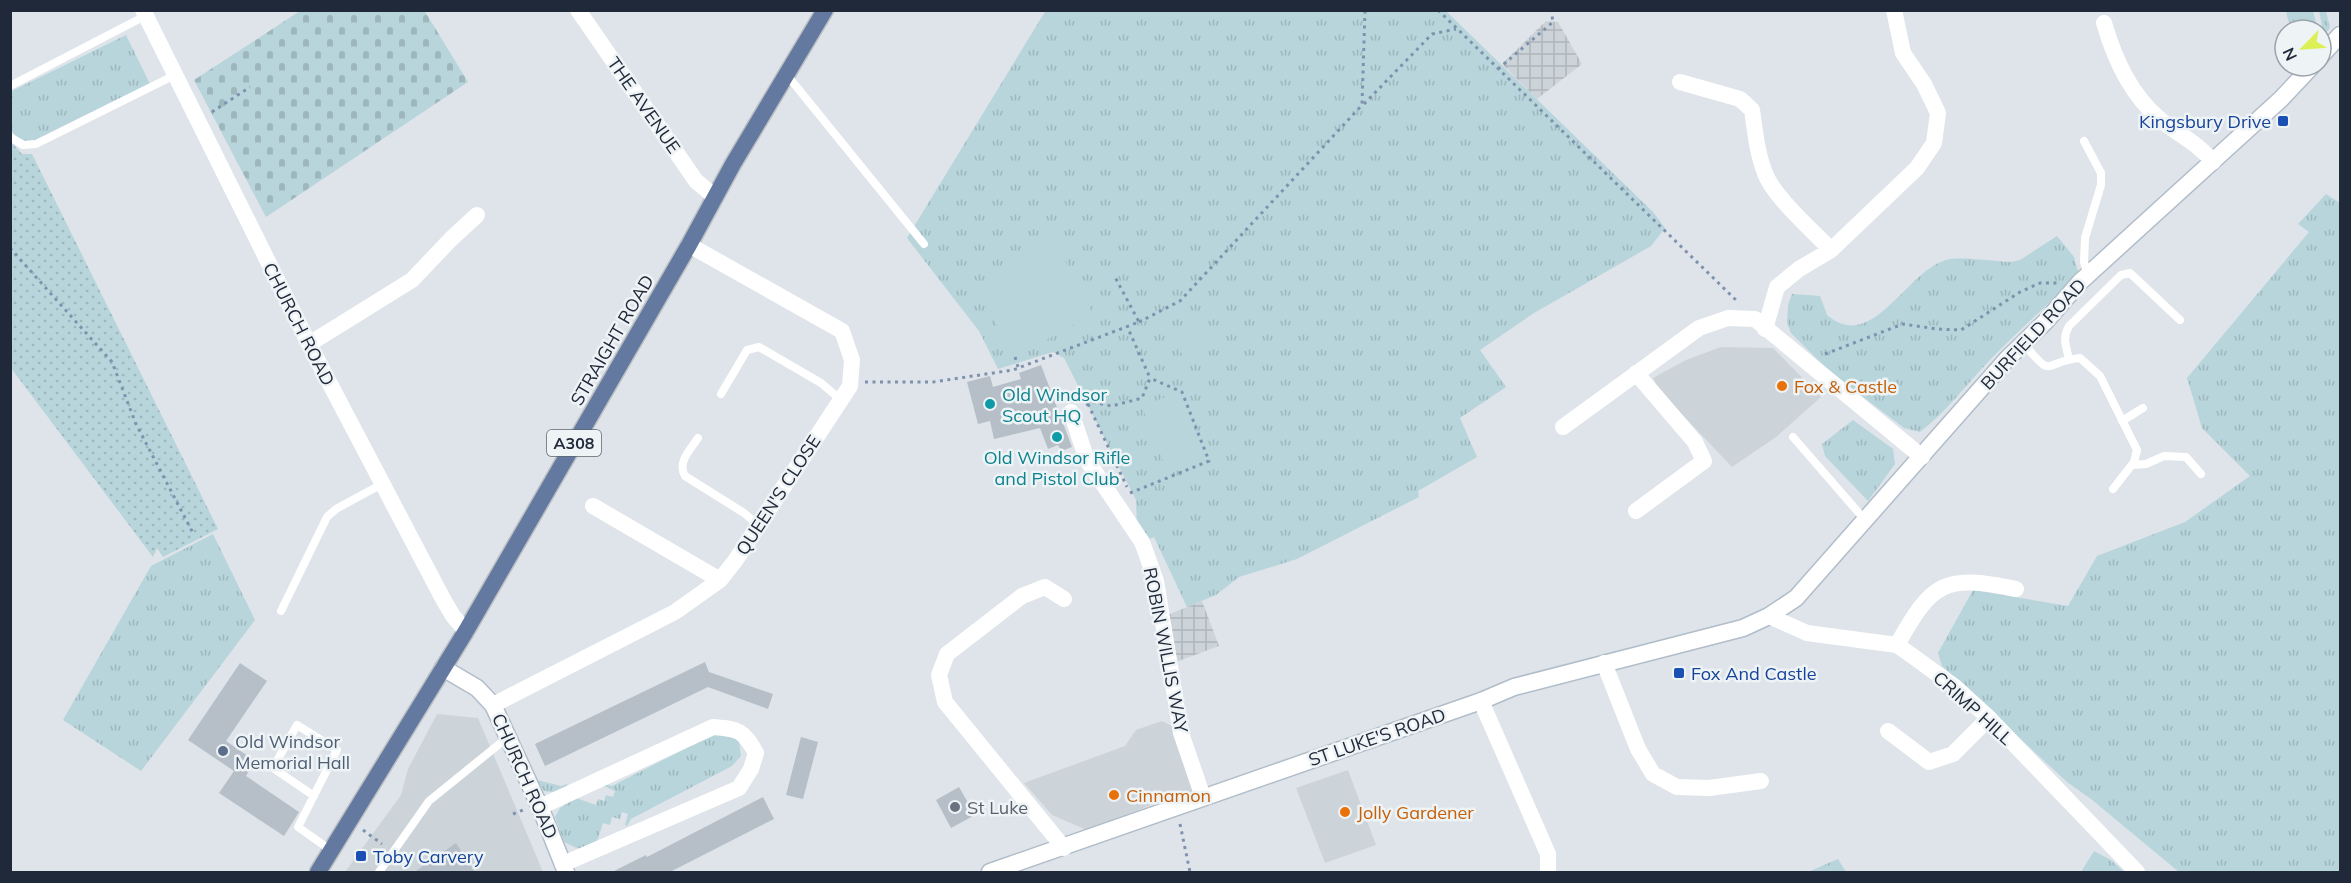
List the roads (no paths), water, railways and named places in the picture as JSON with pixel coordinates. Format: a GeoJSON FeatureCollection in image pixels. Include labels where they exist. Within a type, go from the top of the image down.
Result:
{"type":"FeatureCollection","features":[{"type":"Feature","properties":{"kind":"main road","name":"STRAIGHT ROAD"},"geometry":{"type":"LineString","coordinates":[[318,873],[466,631],[689,245],[714,196],[825,10]]}},
{"type":"Feature","properties":{"kind":"street","name":"THE AVENUE"},"geometry":{"type":"LineString","coordinates":[[578,10],[696,181],[714,196]]}},
{"type":"Feature","properties":{"kind":"street"},"geometry":{"type":"LineString","coordinates":[[1760,324],[1777,286],[1799,269],[1831,250],[1917,168],[1934,142],[1938,113],[1924,84],[1903,53],[1894,10]]}},
{"type":"Feature","properties":{"kind":"street","name":"CHURCH ROAD"},"geometry":{"type":"LineString","coordinates":[[144,13],[309,344],[453,616],[466,631]]}},
{"type":"Feature","properties":{"kind":"street"},"geometry":{"type":"LineString","coordinates":[[2104,23],[2113,52],[2139,97],[2150,111],[2195,144],[2212,162]]}},
{"type":"Feature","properties":{"kind":"street","name":"BURFIELD ROAD"},"geometry":{"type":"LineString","coordinates":[[1769,616],[1796,598],[2007,359],[2084,279],[2281,99],[2301,78]]}},
{"type":"Feature","properties":{"kind":"street"},"geometry":{"type":"LineString","coordinates":[[1680,82],[1740,99],[1752,110],[1765,176],[1788,206],[1831,250]]}},
{"type":"Feature","properties":{"kind":"street"},"geometry":{"type":"LineString","coordinates":[[309,344],[412,280],[477,215]]}},
{"type":"Feature","properties":{"kind":"street","name":"QUEEN'S CLOSE"},"geometry":{"type":"LineString","coordinates":[[493,705],[675,612],[720,580],[841,400],[850,382],[852,360],[842,331],[689,245]]}},
{"type":"Feature","properties":{"kind":"street"},"geometry":{"type":"LineString","coordinates":[[1563,427],[1699,328],[1728,318],[1760,324],[1922,457]]}},
{"type":"Feature","properties":{"kind":"street"},"geometry":{"type":"LineString","coordinates":[[1636,373],[1695,442],[1704,461],[1636,511]]}},
{"type":"Feature","properties":{"kind":"street","name":"ROBIN WILLIS WAY"},"geometry":{"type":"LineString","coordinates":[[1071,412],[1087,460],[1142,542],[1156,581],[1181,734],[1203,797]]}},
{"type":"Feature","properties":{"kind":"street"},"geometry":{"type":"LineString","coordinates":[[593,506],[720,580]]}},
{"type":"Feature","properties":{"kind":"street"},"geometry":{"type":"LineString","coordinates":[[1897,645],[1915,613],[1931,594],[1941,589],[1970,581],[2016,589]]}},
{"type":"Feature","properties":{"kind":"street"},"geometry":{"type":"LineString","coordinates":[[1064,599],[1046,587],[1022,596],[947,654],[939,675],[945,702],[1064,848]]}},
{"type":"Feature","properties":{"kind":"street","name":"ST LUKE'S ROAD"},"geometry":{"type":"LineString","coordinates":[[990,873],[1514,687],[1743,628],[1769,616]]}},
{"type":"Feature","properties":{"kind":"street","name":"CRIMP HILL"},"geometry":{"type":"LineString","coordinates":[[1769,616],[1808,633],[1897,645],[1955,687],[1989,718],[2137,873]]}},
{"type":"Feature","properties":{"kind":"street"},"geometry":{"type":"LineString","coordinates":[[1604,663],[1638,749],[1653,774],[1677,787],[1708,788],[1761,781]]}},
{"type":"Feature","properties":{"kind":"street","name":"CHURCH ROAD"},"geometry":{"type":"LineString","coordinates":[[443,668],[477,688],[493,705],[565,868]]}},
{"type":"Feature","properties":{"kind":"street"},"geometry":{"type":"LineString","coordinates":[[1481,700],[1548,854],[1548,873]]}},
{"type":"Feature","properties":{"kind":"street"},"geometry":{"type":"LineString","coordinates":[[1888,731],[1929,762],[1953,754],[1989,718]]}},
{"type":"Feature","properties":{"kind":"street"},"geometry":{"type":"LineString","coordinates":[[540,807],[713,727],[731,728],[746,736],[756,753],[751,769],[739,788],[565,868]]}},
{"type":"Feature","properties":{"kind":"lane"},"geometry":{"type":"LineString","coordinates":[[10,86],[144,13]]}},
{"type":"Feature","properties":{"kind":"lane"},"geometry":{"type":"LineString","coordinates":[[10,137],[23,145],[36,144],[175,75]]}},
{"type":"Feature","properties":{"kind":"lane"},"geometry":{"type":"LineString","coordinates":[[787,75],[924,244]]}},
{"type":"Feature","properties":{"kind":"lane"},"geometry":{"type":"LineString","coordinates":[[2084,141],[2101,172],[2101,185],[2085,238],[2084,279]]}},
{"type":"Feature","properties":{"kind":"lane"},"geometry":{"type":"LineString","coordinates":[[2069,359],[2064,342],[2069,326],[2121,275],[2130,273],[2180,320]]}},
{"type":"Feature","properties":{"kind":"lane"},"geometry":{"type":"LineString","coordinates":[[2023,343],[2045,367],[2050,368],[2069,359],[2079,358],[2100,376],[2137,450],[2132,465],[2113,489]]}},
{"type":"Feature","properties":{"kind":"lane"},"geometry":{"type":"LineString","coordinates":[[721,394],[747,350],[759,347],[821,383],[841,400]]}},
{"type":"Feature","properties":{"kind":"lane"},"geometry":{"type":"LineString","coordinates":[[2122,421],[2143,408]]}},
{"type":"Feature","properties":{"kind":"lane"},"geometry":{"type":"LineString","coordinates":[[1793,437],[1865,520]]}},
{"type":"Feature","properties":{"kind":"lane"},"geometry":{"type":"LineString","coordinates":[[698,438],[682,462],[681,470],[685,476],[744,513],[758,525]]}},
{"type":"Feature","properties":{"kind":"lane"},"geometry":{"type":"LineString","coordinates":[[2132,465],[2146,464],[2164,456],[2186,457],[2201,474]]}},
{"type":"Feature","properties":{"kind":"lane"},"geometry":{"type":"LineString","coordinates":[[281,611],[327,517],[336,509],[382,484]]}},
{"type":"Feature","properties":{"kind":"lane"},"geometry":{"type":"LineString","coordinates":[[314,796],[273,768],[297,725],[337,750],[314,796],[298,827],[332,851]]}},
{"type":"Feature","properties":{"kind":"lane"},"geometry":{"type":"LineString","coordinates":[[379,873],[429,801],[508,737]]}},
{"type":"Feature","properties":{"kind":"place","name":"Kingsbury Drive"},"geometry":{"type":"Point","coordinates":[2283,121]}},
{"type":"Feature","properties":{"kind":"place","name":"Fox & Castle"},"geometry":{"type":"Point","coordinates":[1782,386]}},
{"type":"Feature","properties":{"kind":"place","name":"Old Windsor Scout HQ"},"geometry":{"type":"Point","coordinates":[990,404]}},
{"type":"Feature","properties":{"kind":"place","name":"Old Windsor Rifle and Pistol Club"},"geometry":{"type":"Point","coordinates":[1057,437]}},
{"type":"Feature","properties":{"kind":"place","name":"Fox And Castle"},"geometry":{"type":"Point","coordinates":[1679,673]}},
{"type":"Feature","properties":{"kind":"place","name":"Old Windsor Memorial Hall"},"geometry":{"type":"Point","coordinates":[223,751]}},
{"type":"Feature","properties":{"kind":"place","name":"Cinnamon"},"geometry":{"type":"Point","coordinates":[1114,795]}},
{"type":"Feature","properties":{"kind":"place","name":"St Luke"},"geometry":{"type":"Point","coordinates":[955,807]}},
{"type":"Feature","properties":{"kind":"place","name":"Jolly Gardener"},"geometry":{"type":"Point","coordinates":[1345,812]}},
{"type":"Feature","properties":{"kind":"place","name":"Toby Carvery"},"geometry":{"type":"Point","coordinates":[361,856]}}]}
